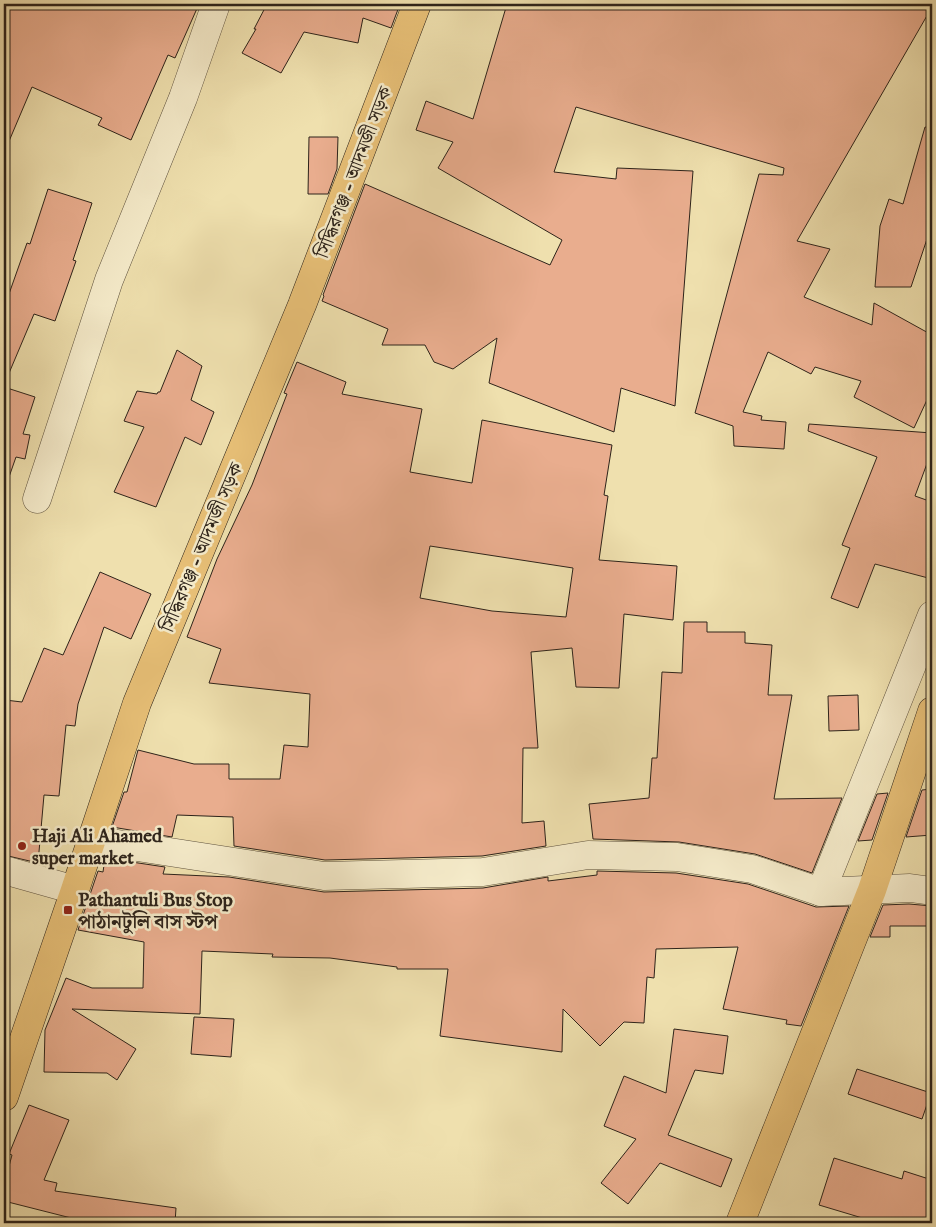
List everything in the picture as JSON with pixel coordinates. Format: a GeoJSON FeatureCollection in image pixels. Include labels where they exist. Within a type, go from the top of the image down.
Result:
{"type":"FeatureCollection","features":[{"type":"Feature","properties":{"kind":"main road","name":"সিদ্ধিরগঞ্জ - আদমজী সড়ক"},"geometry":{"type":"LineString","coordinates":[[4,1097],[137,703],[302,305],[417,4]]}},
{"type":"Feature","properties":{"kind":"main road"},"geometry":{"type":"LineString","coordinates":[[740,1223],[872,890],[932,710]]}},
{"type":"Feature","properties":{"kind":"street"},"geometry":{"type":"LineString","coordinates":[[37,499],[109,280],[183,98],[216,4]]}},
{"type":"Feature","properties":{"kind":"street"},"geometry":{"type":"LineString","coordinates":[[821,892],[932,615]]}},
{"type":"Feature","properties":{"kind":"street"},"geometry":{"type":"LineString","coordinates":[[92,840],[324,876],[483,872],[588,855],[677,857],[752,869],[821,892],[910,888],[932,891]]}},
{"type":"Feature","properties":{"kind":"street"},"geometry":{"type":"LineString","coordinates":[[4,870],[75,890]]}},
{"type":"Feature","properties":{"kind":"building"},"geometry":{"type":"Polygon","coordinates":[[[4,4],[199,4],[175,58],[168,55],[131,140],[98,125],[102,118],[32,87],[4,153],[4,4]]]}},
{"type":"Feature","properties":{"kind":"building"},"geometry":{"type":"Polygon","coordinates":[[[267,4],[400,4],[391,28],[363,18],[358,43],[304,32],[281,73],[242,53],[256,29],[254,29],[267,4]]]}},
{"type":"Feature","properties":{"kind":"building"},"geometry":{"type":"Polygon","coordinates":[[[507,4],[932,4],[797,241],[830,249],[804,297],[872,325],[874,303],[932,335],[932,389],[914,428],[854,397],[861,381],[815,367],[811,374],[768,352],[743,412],[762,416],[761,420],[786,422],[784,449],[734,446],[733,426],[695,413],[759,174],[783,175],[784,168],[576,107],[554,172],[616,179],[617,168],[693,171],[675,406],[621,388],[614,432],[489,383],[497,338],[453,369],[434,362],[425,345],[382,345],[388,329],[322,301],[365,184],[550,265],[562,240],[438,168],[453,142],[416,130],[426,101],[473,119],[507,4]]]}},
{"type":"Feature","properties":{"kind":"building"},"geometry":{"type":"Polygon","coordinates":[[[925,127],[932,128],[932,224],[911,287],[875,287],[880,226],[889,199],[903,204],[925,127]]]}},
{"type":"Feature","properties":{"kind":"building"},"geometry":{"type":"Polygon","coordinates":[[[309,137],[338,137],[337,169],[328,194],[308,194],[309,137]]]}},
{"type":"Feature","properties":{"kind":"building"},"geometry":{"type":"Polygon","coordinates":[[[48,189],[92,203],[73,260],[76,261],[55,321],[34,314],[4,385],[4,308],[27,243],[30,244],[48,189]]]}},
{"type":"Feature","properties":{"kind":"building"},"geometry":{"type":"Polygon","coordinates":[[[177,350],[202,366],[191,400],[214,412],[201,445],[185,437],[156,507],[114,492],[144,427],[124,421],[137,391],[157,394],[160,392],[177,350]]]}},
{"type":"Feature","properties":{"kind":"building"},"geometry":{"type":"Polygon","coordinates":[[[297,362],[346,382],[342,394],[422,409],[410,472],[472,483],[482,420],[612,445],[604,495],[608,496],[599,560],[677,566],[673,620],[624,614],[619,688],[576,687],[572,648],[531,652],[538,748],[523,748],[522,823],[544,821],[546,846],[482,856],[325,860],[234,846],[233,817],[177,815],[172,837],[112,827],[124,792],[127,792],[138,750],[194,764],[229,764],[229,779],[280,779],[284,745],[308,747],[310,694],[209,683],[221,649],[187,637],[217,559],[252,485],[287,394],[284,393],[297,362]],[[430,546],[420,598],[492,611],[566,617],[573,568],[430,546]]]}},
{"type":"Feature","properties":{"kind":"building"},"geometry":{"type":"Polygon","coordinates":[[[4,387],[35,397],[23,434],[30,435],[25,459],[16,457],[9,477],[4,476],[4,387]]]}},
{"type":"Feature","properties":{"kind":"building"},"geometry":{"type":"Polygon","coordinates":[[[809,424],[932,433],[932,450],[915,496],[932,502],[932,579],[875,564],[858,608],[831,598],[850,548],[842,545],[877,457],[808,431],[809,424]]]}},
{"type":"Feature","properties":{"kind":"building"},"geometry":{"type":"Polygon","coordinates":[[[100,572],[151,594],[131,639],[104,627],[78,704],[75,726],[66,725],[59,796],[44,795],[38,863],[4,855],[5,700],[22,702],[44,648],[63,655],[100,572]]]}},
{"type":"Feature","properties":{"kind":"building"},"geometry":{"type":"Polygon","coordinates":[[[684,622],[707,622],[707,632],[745,632],[745,643],[772,645],[768,695],[792,695],[774,799],[842,798],[812,873],[755,854],[679,842],[593,839],[589,804],[649,798],[652,758],[657,758],[662,672],[682,673],[684,622]]]}},
{"type":"Feature","properties":{"kind":"building"},"geometry":{"type":"Polygon","coordinates":[[[858,695],[859,730],[829,731],[828,696],[858,695]]]}},
{"type":"Feature","properties":{"kind":"building"},"geometry":{"type":"Polygon","coordinates":[[[932,789],[932,835],[906,837],[922,790],[932,789]]]}},
{"type":"Feature","properties":{"kind":"building"},"geometry":{"type":"Polygon","coordinates":[[[888,793],[872,840],[858,841],[877,794],[888,793]]]}},
{"type":"Feature","properties":{"kind":"building"},"geometry":{"type":"Polygon","coordinates":[[[105,858],[165,867],[163,874],[229,877],[324,892],[483,888],[548,877],[548,881],[597,875],[597,871],[676,873],[748,884],[816,907],[849,906],[801,1026],[786,1024],[787,1020],[723,1009],[738,947],[656,949],[654,978],[647,977],[644,1023],[624,1022],[600,1046],[563,1009],[562,1052],[440,1036],[448,969],[397,969],[397,967],[330,958],[272,957],[273,954],[202,951],[200,1014],[72,1009],[136,1049],[117,1080],[107,1073],[44,1072],[45,1030],[66,978],[92,988],[143,988],[144,942],[78,930],[98,871],[103,872],[105,858]]]}},
{"type":"Feature","properties":{"kind":"building"},"geometry":{"type":"Polygon","coordinates":[[[909,904],[932,906],[932,926],[890,926],[890,937],[870,937],[883,905],[909,904]]]}},
{"type":"Feature","properties":{"kind":"building"},"geometry":{"type":"Polygon","coordinates":[[[194,1017],[234,1019],[231,1057],[191,1054],[194,1017]]]}},
{"type":"Feature","properties":{"kind":"building"},"geometry":{"type":"Polygon","coordinates":[[[674,1029],[728,1036],[723,1074],[695,1070],[668,1135],[732,1159],[721,1187],[660,1163],[628,1204],[601,1183],[636,1139],[604,1126],[624,1076],[666,1093],[674,1029]]]}},
{"type":"Feature","properties":{"kind":"building"},"geometry":{"type":"Polygon","coordinates":[[[857,1069],[931,1093],[922,1119],[848,1094],[857,1069]]]}},
{"type":"Feature","properties":{"kind":"building"},"geometry":{"type":"Polygon","coordinates":[[[29,1105],[69,1120],[44,1180],[57,1183],[55,1191],[176,1208],[175,1223],[104,1223],[79,1220],[4,1201],[4,1185],[12,1155],[9,1154],[29,1105]]]}},
{"type":"Feature","properties":{"kind":"building"},"geometry":{"type":"Polygon","coordinates":[[[834,1158],[902,1179],[904,1171],[932,1180],[932,1208],[927,1223],[879,1223],[819,1205],[834,1158]]]}},
{"type":"Feature","properties":{"kind":"place","name":"Haji Ali Ahamed super market"},"geometry":{"type":"Point","coordinates":[22,846]}},
{"type":"Feature","properties":{"kind":"place","name":"Pathantuli Bus Stop পাঠানটুলি বাস স্টপ"},"geometry":{"type":"Point","coordinates":[68,910]}}]}
